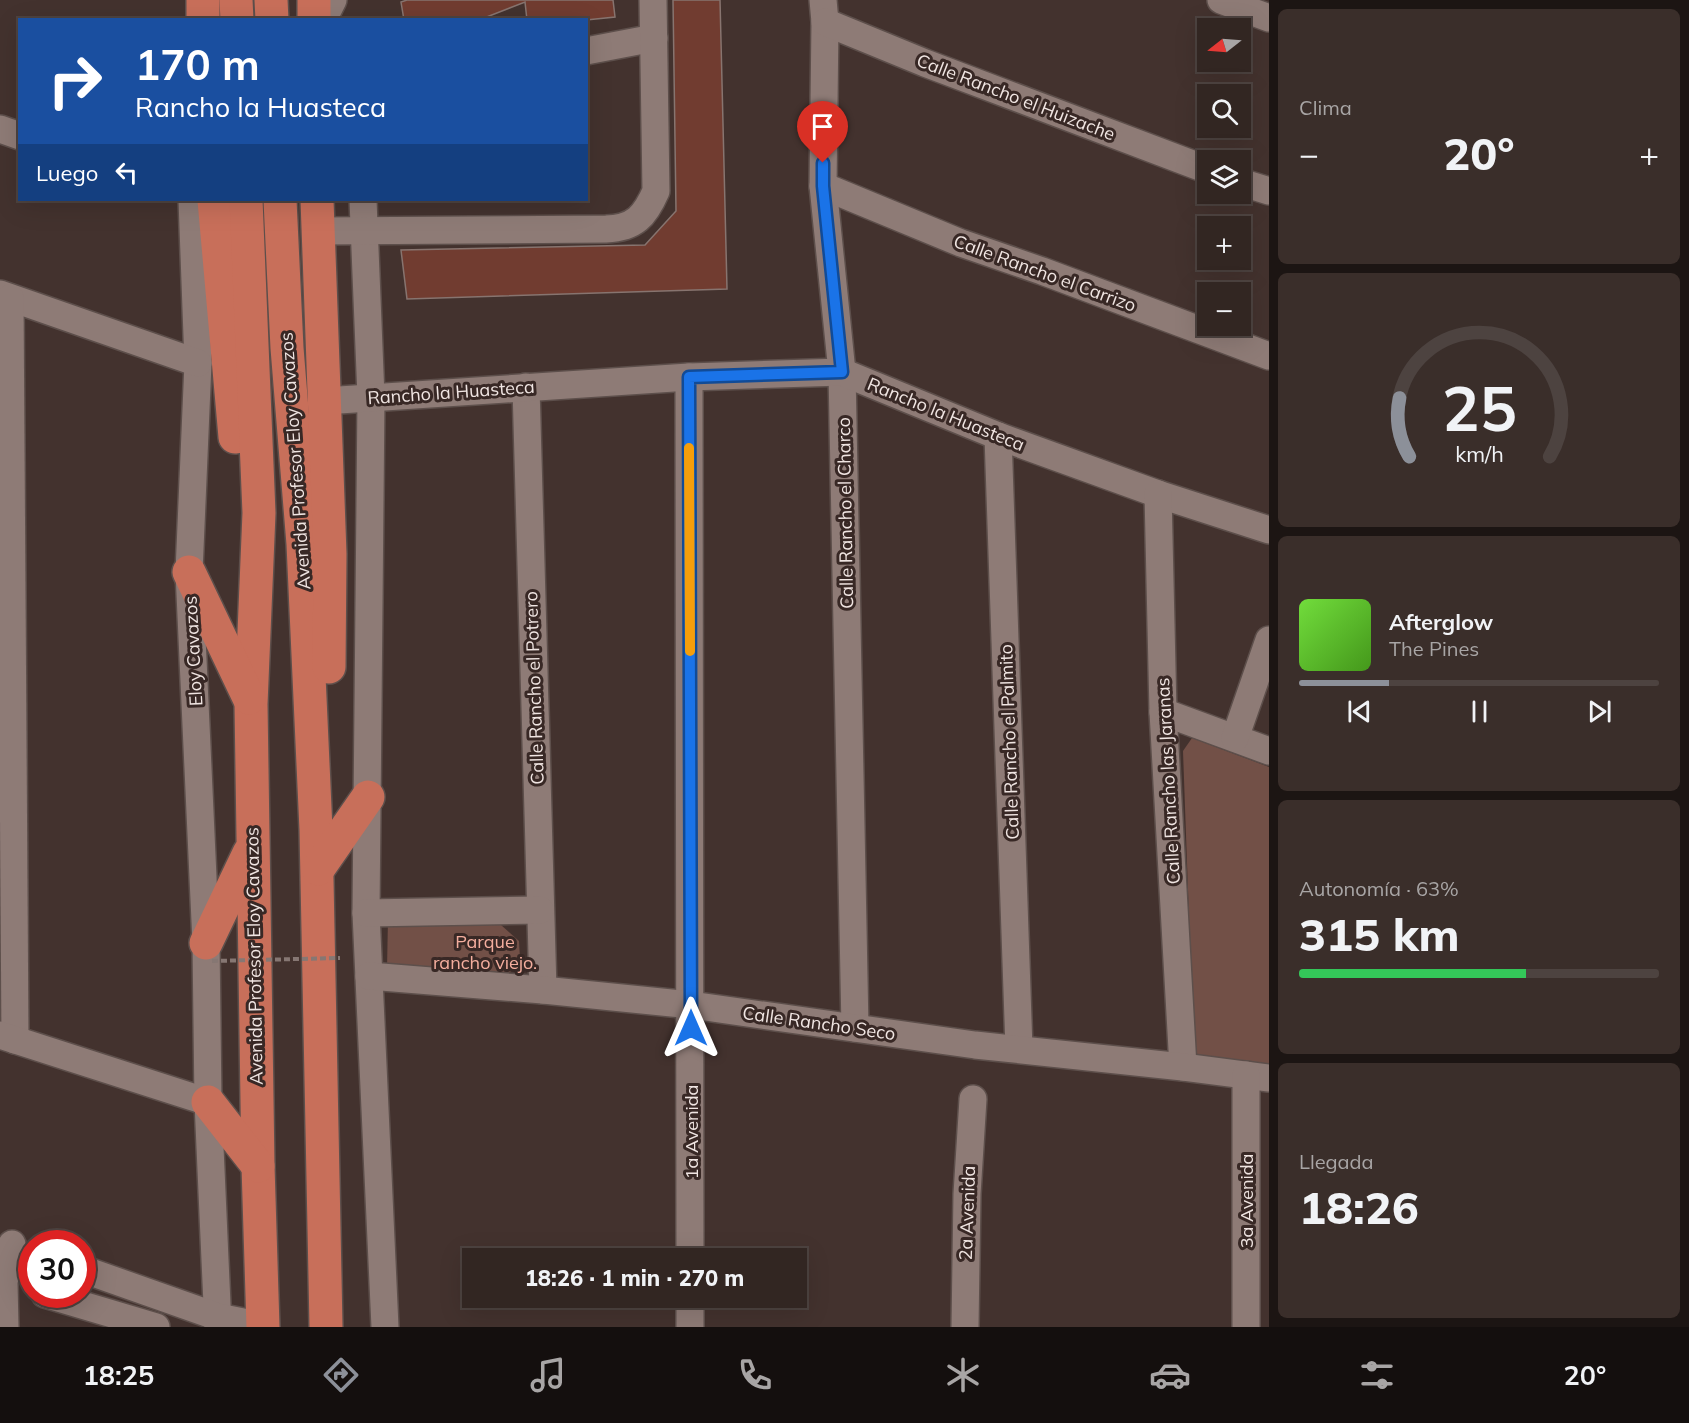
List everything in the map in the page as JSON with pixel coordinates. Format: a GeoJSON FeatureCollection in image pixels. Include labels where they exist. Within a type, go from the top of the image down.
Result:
{"type":"FeatureCollection","features":[{"type":"Feature","properties":{"kind":"main road"},"geometry":{"type":"LineString","coordinates":[[203,0],[203,18]]}},
{"type":"Feature","properties":{"kind":"main road"},"geometry":{"type":"LineString","coordinates":[[236,0],[237,18]]}},
{"type":"Feature","properties":{"kind":"main road"},"geometry":{"type":"LineString","coordinates":[[271,0],[272,18]]}},
{"type":"Feature","properties":{"kind":"main road"},"geometry":{"type":"LineString","coordinates":[[314,0],[314,18]]}},
{"type":"Feature","properties":{"kind":"main road","name":"Avenida Profesor Eloy Cavazos"},"geometry":{"type":"LineString","coordinates":[[196,201],[245,538],[256,585]]}},
{"type":"Feature","properties":{"kind":"main road","name":"Avenida Profesor Eloy Cavazos"},"geometry":{"type":"LineString","coordinates":[[246,201],[259,513],[251,704],[258,1166],[263,1326]]}},
{"type":"Feature","properties":{"kind":"main road","name":"Avenida Profesor Eloy Cavazos"},"geometry":{"type":"LineString","coordinates":[[280,201],[287,348],[303,544],[318,870],[327,1327]]}},
{"type":"Feature","properties":{"kind":"main road","name":"Avenida Profesor Eloy Cavazos"},"geometry":{"type":"LineString","coordinates":[[316,830],[329,701],[330,554],[317,201]]}},
{"type":"Feature","properties":{"kind":"main road"},"geometry":{"type":"LineString","coordinates":[[189,572],[251,704]]}},
{"type":"Feature","properties":{"kind":"main road"},"geometry":{"type":"LineString","coordinates":[[318,870],[368,797]]}},
{"type":"Feature","properties":{"kind":"main road"},"geometry":{"type":"LineString","coordinates":[[209,952],[252,846]]}},
{"type":"Feature","properties":{"kind":"main road"},"geometry":{"type":"LineString","coordinates":[[208,1102],[258,1166]]}},
{"type":"Feature","properties":{"kind":"street"},"geometry":{"type":"LineString","coordinates":[[194,18],[198,0]]}},
{"type":"Feature","properties":{"kind":"street"},"geometry":{"type":"LineString","coordinates":[[324,18],[333,0]]}},
{"type":"Feature","properties":{"kind":"street"},"geometry":{"type":"LineString","coordinates":[[317,231],[606,229],[624,228],[633,222],[649,206],[657,191],[653,0]]}},
{"type":"Feature","properties":{"kind":"street"},"geometry":{"type":"LineString","coordinates":[[1221,0],[1269,18]]}},
{"type":"Feature","properties":{"kind":"street","name":"Calle Rancho el Huizache"},"geometry":{"type":"LineString","coordinates":[[824,11],[1197,165]]}},
{"type":"Feature","properties":{"kind":"street","name":"Calle Rancho el Charco"},"geometry":{"type":"LineString","coordinates":[[824,11],[823,186],[842,372],[855,1028]]}},
{"type":"Feature","properties":{"kind":"street"},"geometry":{"type":"LineString","coordinates":[[588,51],[654,38]]}},
{"type":"Feature","properties":{"kind":"street"},"geometry":{"type":"LineString","coordinates":[[0,129],[18,135]]}},
{"type":"Feature","properties":{"kind":"street"},"geometry":{"type":"LineString","coordinates":[[1251,185],[1269,191]]}},
{"type":"Feature","properties":{"kind":"street","name":"Calle Rancho el Carrizo"},"geometry":{"type":"LineString","coordinates":[[823,186],[961,243],[1269,356]]}},
{"type":"Feature","properties":{"kind":"street","name":"Eloy Cavazos"},"geometry":{"type":"LineString","coordinates":[[196,201],[198,363],[189,572],[209,952],[208,1102],[218,1322]]}},
{"type":"Feature","properties":{"kind":"street"},"geometry":{"type":"LineString","coordinates":[[363,201],[371,397],[366,912],[385,1327]]}},
{"type":"Feature","properties":{"kind":"street"},"geometry":{"type":"LineString","coordinates":[[198,363],[5,296],[8,1037],[208,1102]]}},
{"type":"Feature","properties":{"kind":"street","name":"Rancho la Huasteca"},"geometry":{"type":"LineString","coordinates":[[324,401],[689,377],[842,372],[998,436],[1158,494],[1269,530]]}},
{"type":"Feature","properties":{"kind":"street","name":"1a Avenida"},"geometry":{"type":"LineString","coordinates":[[689,377],[690,1248]]}},
{"type":"Feature","properties":{"kind":"street","name":"Calle Rancho el Potrero"},"geometry":{"type":"LineString","coordinates":[[526,387],[543,990]]}},
{"type":"Feature","properties":{"kind":"street","name":"Calle Rancho el Palmito"},"geometry":{"type":"LineString","coordinates":[[998,436],[1019,1049]]}},
{"type":"Feature","properties":{"kind":"street","name":"Calle Rancho las Jaranas"},"geometry":{"type":"LineString","coordinates":[[1158,494],[1163,712],[1183,1067]]}},
{"type":"Feature","properties":{"kind":"street"},"geometry":{"type":"LineString","coordinates":[[1234,738],[1269,640]]}},
{"type":"Feature","properties":{"kind":"street"},"geometry":{"type":"LineString","coordinates":[[1163,712],[1269,752]]}},
{"type":"Feature","properties":{"kind":"street"},"geometry":{"type":"LineString","coordinates":[[366,912],[540,910]]}},
{"type":"Feature","properties":{"kind":"street","name":"Calle Rancho Seco"},"geometry":{"type":"LineString","coordinates":[[369,976],[691,1005],[1019,1049],[1257,1077]]}},
{"type":"Feature","properties":{"kind":"street","name":"3a Avenida"},"geometry":{"type":"LineString","coordinates":[[1246,1327],[1257,1077]]}},
{"type":"Feature","properties":{"kind":"street","name":"2a Avenida"},"geometry":{"type":"LineString","coordinates":[[965,1327],[967,1194],[973,1099]]}},
{"type":"Feature","properties":{"kind":"street"},"geometry":{"type":"LineString","coordinates":[[5,1327],[2,1279],[14,1246]]}},
{"type":"Feature","properties":{"kind":"street"},"geometry":{"type":"LineString","coordinates":[[96,1274],[218,1322],[263,1326]]}},
{"type":"Feature","properties":{"kind":"street"},"geometry":{"type":"LineString","coordinates":[[2,1279],[18,1285]]}},
{"type":"Feature","properties":{"kind":"street"},"geometry":{"type":"LineString","coordinates":[[92,1308],[156,1327]]}},
{"type":"Feature","properties":{"kind":"street"},"geometry":{"type":"LineString","coordinates":[[690,1308],[690,1327]]}},
{"type":"Feature","properties":{"kind":"path"},"geometry":{"type":"LineString","coordinates":[[209,952],[340,958]]}},
{"type":"Feature","properties":{"kind":"green space"},"geometry":{"type":"Polygon","coordinates":[[[1192,738],[1269,767],[1269,1068],[1194,1058],[1183,751],[1192,738]]]}},
{"type":"Feature","properties":{"kind":"green space","name":"Parque rancho viejo."},"geometry":{"type":"Polygon","coordinates":[[[388,918],[501,925],[519,941],[520,959],[510,972],[492,981],[387,969],[388,918]]]}},
{"type":"Feature","properties":{"kind":"building"},"geometry":{"type":"Polygon","coordinates":[[[407,0],[613,0],[615,17],[588,20],[527,18],[525,2],[484,18],[404,18],[401,2],[407,0]]]}},
{"type":"Feature","properties":{"kind":"building"},"geometry":{"type":"Polygon","coordinates":[[[673,0],[720,0],[727,289],[407,299],[401,250],[645,245],[676,211],[673,0]]]}},
{"type":"Feature","properties":{"kind":"slow traffic"},"geometry":{"type":"LineString","coordinates":[[689,448],[690,651]]}},
{"type":"Feature","properties":{"kind":"route"},"geometry":{"type":"LineString","coordinates":[[691,1028],[689,377],[842,372],[823,186],[823,163]]}}]}
